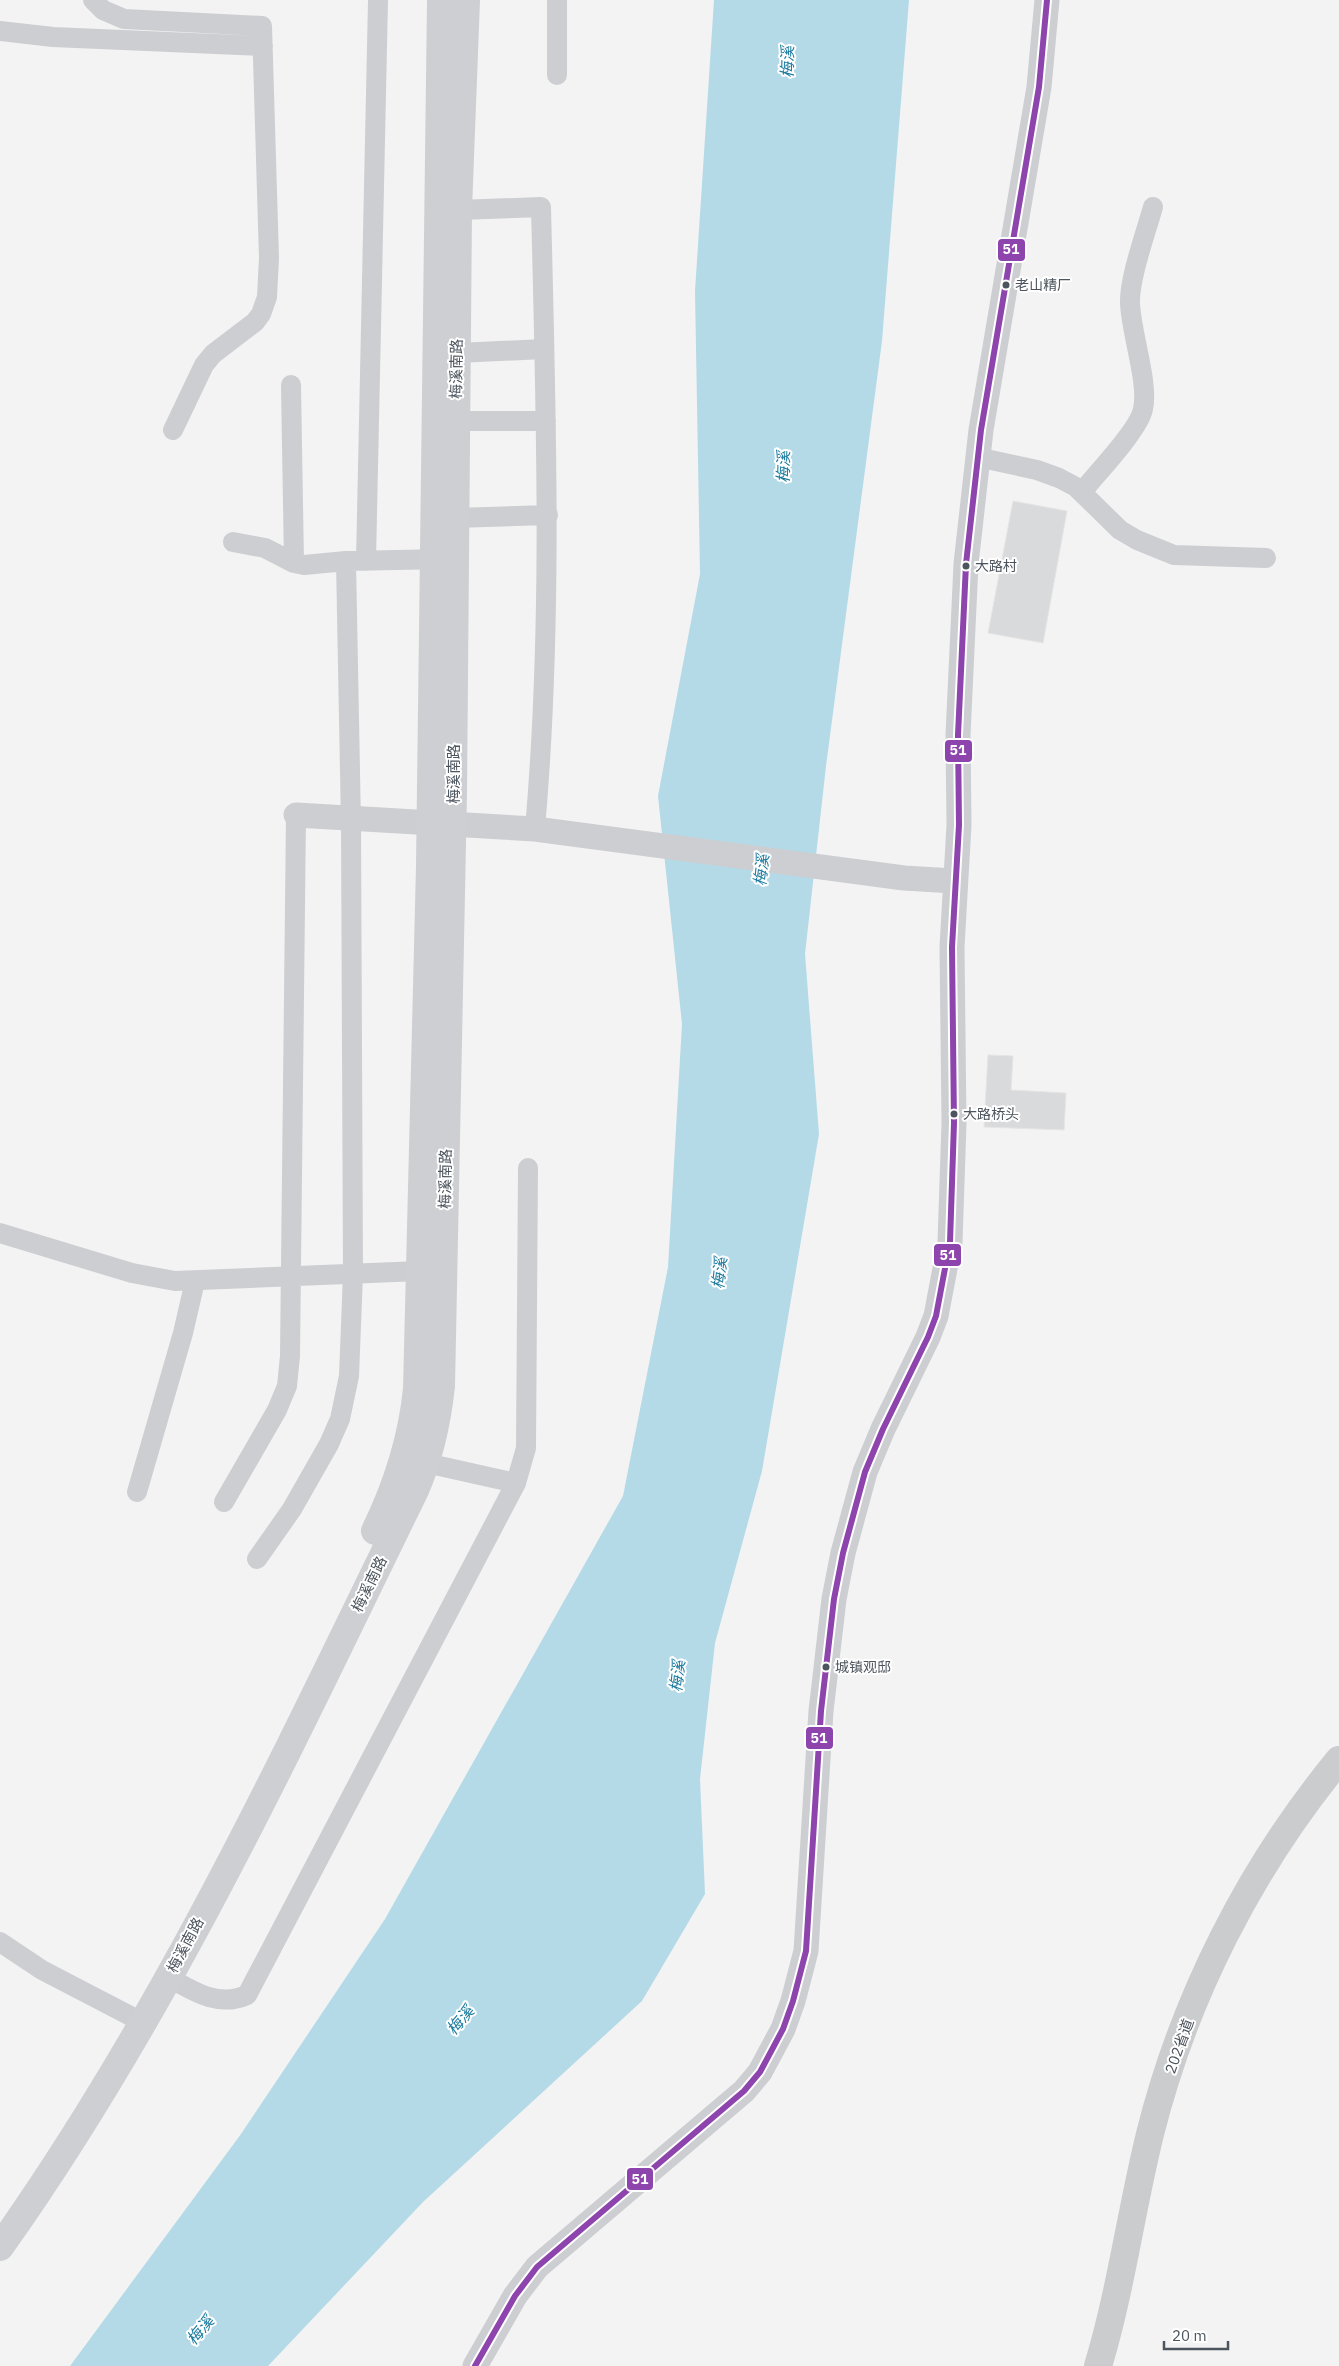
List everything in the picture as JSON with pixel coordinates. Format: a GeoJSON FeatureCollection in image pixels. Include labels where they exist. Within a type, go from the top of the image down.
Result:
{"type":"FeatureCollection","features":[{"type":"Feature","properties":{"kind":"main road","name":"梅溪南路"},"geometry":{"type":"LineString","coordinates":[[0,2222],[58,2142],[137,2020],[168,1977],[260,1806],[426,1463],[434,1436],[441,1386],[444,559],[441,0]]}},
{"type":"Feature","properties":{"kind":"main road","name":"梅溪南路"},"geometry":{"type":"LineString","coordinates":[[444,559],[455,518],[458,210],[466,0]]}},
{"type":"Feature","properties":{"kind":"main road","name":"梅溪南路"},"geometry":{"type":"LineString","coordinates":[[0,2247],[42,2189],[137,2020],[391,1494],[410,1438],[414,1423],[417,1389],[420,1271],[442,823]]}},
{"type":"Feature","properties":{"kind":"main road","name":"202省道"},"geometry":{"type":"LineString","coordinates":[[1098,2366],[1150,2134],[1170,2069],[1200,1988],[1227,1930],[1255,1878],[1278,1841],[1339,1760]]}},
{"type":"Feature","properties":{"kind":"street"},"geometry":{"type":"LineString","coordinates":[[93,0],[103,10],[124,19],[262,26],[269,266],[267,297],[261,314],[254,322],[213,354],[204,365],[173,430]]}},
{"type":"Feature","properties":{"kind":"street"},"geometry":{"type":"LineString","coordinates":[[366,561],[378,0]]}},
{"type":"Feature","properties":{"kind":"street"},"geometry":{"type":"LineString","coordinates":[[556,75],[557,0]]}},
{"type":"Feature","properties":{"kind":"street"},"geometry":{"type":"LineString","coordinates":[[475,2366],[510,2305],[537,2267],[744,2090],[772,2050],[794,2001],[806,1951],[821,1711],[833,1608],[843,1553],[865,1472],[883,1429],[928,1337],[936,1316],[946,1269],[952,1219],[954,1123],[952,947],[958,825],[961,645],[966,564],[977,457],[1039,87],[1047,0]]}},
{"type":"Feature","properties":{"kind":"street"},"geometry":{"type":"LineString","coordinates":[[0,31],[53,37],[263,46]]}},
{"type":"Feature","properties":{"kind":"street"},"geometry":{"type":"LineString","coordinates":[[458,210],[541,206],[548,515],[543,728],[535,830]]}},
{"type":"Feature","properties":{"kind":"street"},"geometry":{"type":"LineString","coordinates":[[1082,492],[1136,424],[1143,410],[1142,381],[1130,302],[1131,288],[1153,207]]}},
{"type":"Feature","properties":{"kind":"street"},"geometry":{"type":"LineString","coordinates":[[457,353],[544,349]]}},
{"type":"Feature","properties":{"kind":"street"},"geometry":{"type":"LineString","coordinates":[[292,385],[294,563]]}},
{"type":"Feature","properties":{"kind":"street"},"geometry":{"type":"LineString","coordinates":[[456,421],[546,420]]}},
{"type":"Feature","properties":{"kind":"street"},"geometry":{"type":"LineString","coordinates":[[977,457],[1037,470],[1059,478],[1082,492],[1120,530],[1155,548],[1174,555],[1266,558]]}},
{"type":"Feature","properties":{"kind":"street"},"geometry":{"type":"LineString","coordinates":[[455,518],[548,515]]}},
{"type":"Feature","properties":{"kind":"street"},"geometry":{"type":"LineString","coordinates":[[233,542],[265,548],[294,563],[304,565],[346,561],[444,559]]}},
{"type":"Feature","properties":{"kind":"street"},"geometry":{"type":"LineString","coordinates":[[257,1559],[310,1479],[340,1419],[349,1376],[353,1274],[351,818],[346,561]]}},
{"type":"Feature","properties":{"kind":"street"},"geometry":{"type":"LineString","coordinates":[[224,1502],[277,1410],[287,1386],[290,1356],[296,815],[535,830],[904,878],[954,881]]}},
{"type":"Feature","properties":{"kind":"street"},"geometry":{"type":"LineString","coordinates":[[168,1977],[202,1996],[214,1999],[237,2000],[247,1995],[516,1483],[526,1448],[528,1168]]}},
{"type":"Feature","properties":{"kind":"street"},"geometry":{"type":"LineString","coordinates":[[0,1234],[132,1273],[176,1281],[420,1271]]}},
{"type":"Feature","properties":{"kind":"street"},"geometry":{"type":"LineString","coordinates":[[137,1492],[183,1333],[195,1281]]}},
{"type":"Feature","properties":{"kind":"street"},"geometry":{"type":"LineString","coordinates":[[426,1463],[516,1483]]}},
{"type":"Feature","properties":{"kind":"street"},"geometry":{"type":"LineString","coordinates":[[0,1942],[42,1970],[137,2020]]}},
{"type":"Feature","properties":{"kind":"water","name":"梅溪"},"geometry":{"type":"Polygon","coordinates":[[[714,0],[909,0],[882,341],[826,766],[805,954],[819,1134],[762,1471],[715,1643],[700,1779],[705,1894],[642,2001],[423,2202],[268,2366],[70,2366],[241,2134],[385,1919],[623,1496],[668,1267],[682,1024],[658,796],[700,574],[695,291],[714,0]]]}},
{"type":"Feature","properties":{"kind":"building"},"geometry":{"type":"Polygon","coordinates":[[[1013,501],[1067,511],[1043,643],[988,633],[1013,501]]]}},
{"type":"Feature","properties":{"kind":"building"},"geometry":{"type":"Polygon","coordinates":[[[988,1055],[1013,1056],[1011,1090],[1066,1093],[1064,1130],[984,1127],[988,1055]]]}},
{"type":"Feature","properties":{"kind":"transit line","name":"51"},"geometry":{"type":"LineString","coordinates":[[475,2366],[515,2296],[537,2267],[744,2091],[760,2072],[783,2029],[793,2001],[806,1951],[821,1711],[834,1599],[843,1553],[865,1472],[936,1316],[950,1242],[954,1123],[952,947],[959,825],[958,735],[966,564],[981,430],[1039,87],[1047,0]]}},
{"type":"Feature","properties":{"kind":"place","name":"老山精厂"},"geometry":{"type":"Point","coordinates":[1006,285]}},
{"type":"Feature","properties":{"kind":"place","name":"大路村"},"geometry":{"type":"Point","coordinates":[966,566]}},
{"type":"Feature","properties":{"kind":"place","name":"大路桥头"},"geometry":{"type":"Point","coordinates":[954,1114]}},
{"type":"Feature","properties":{"kind":"place","name":"城镇观邸"},"geometry":{"type":"Point","coordinates":[826,1667]}}]}
